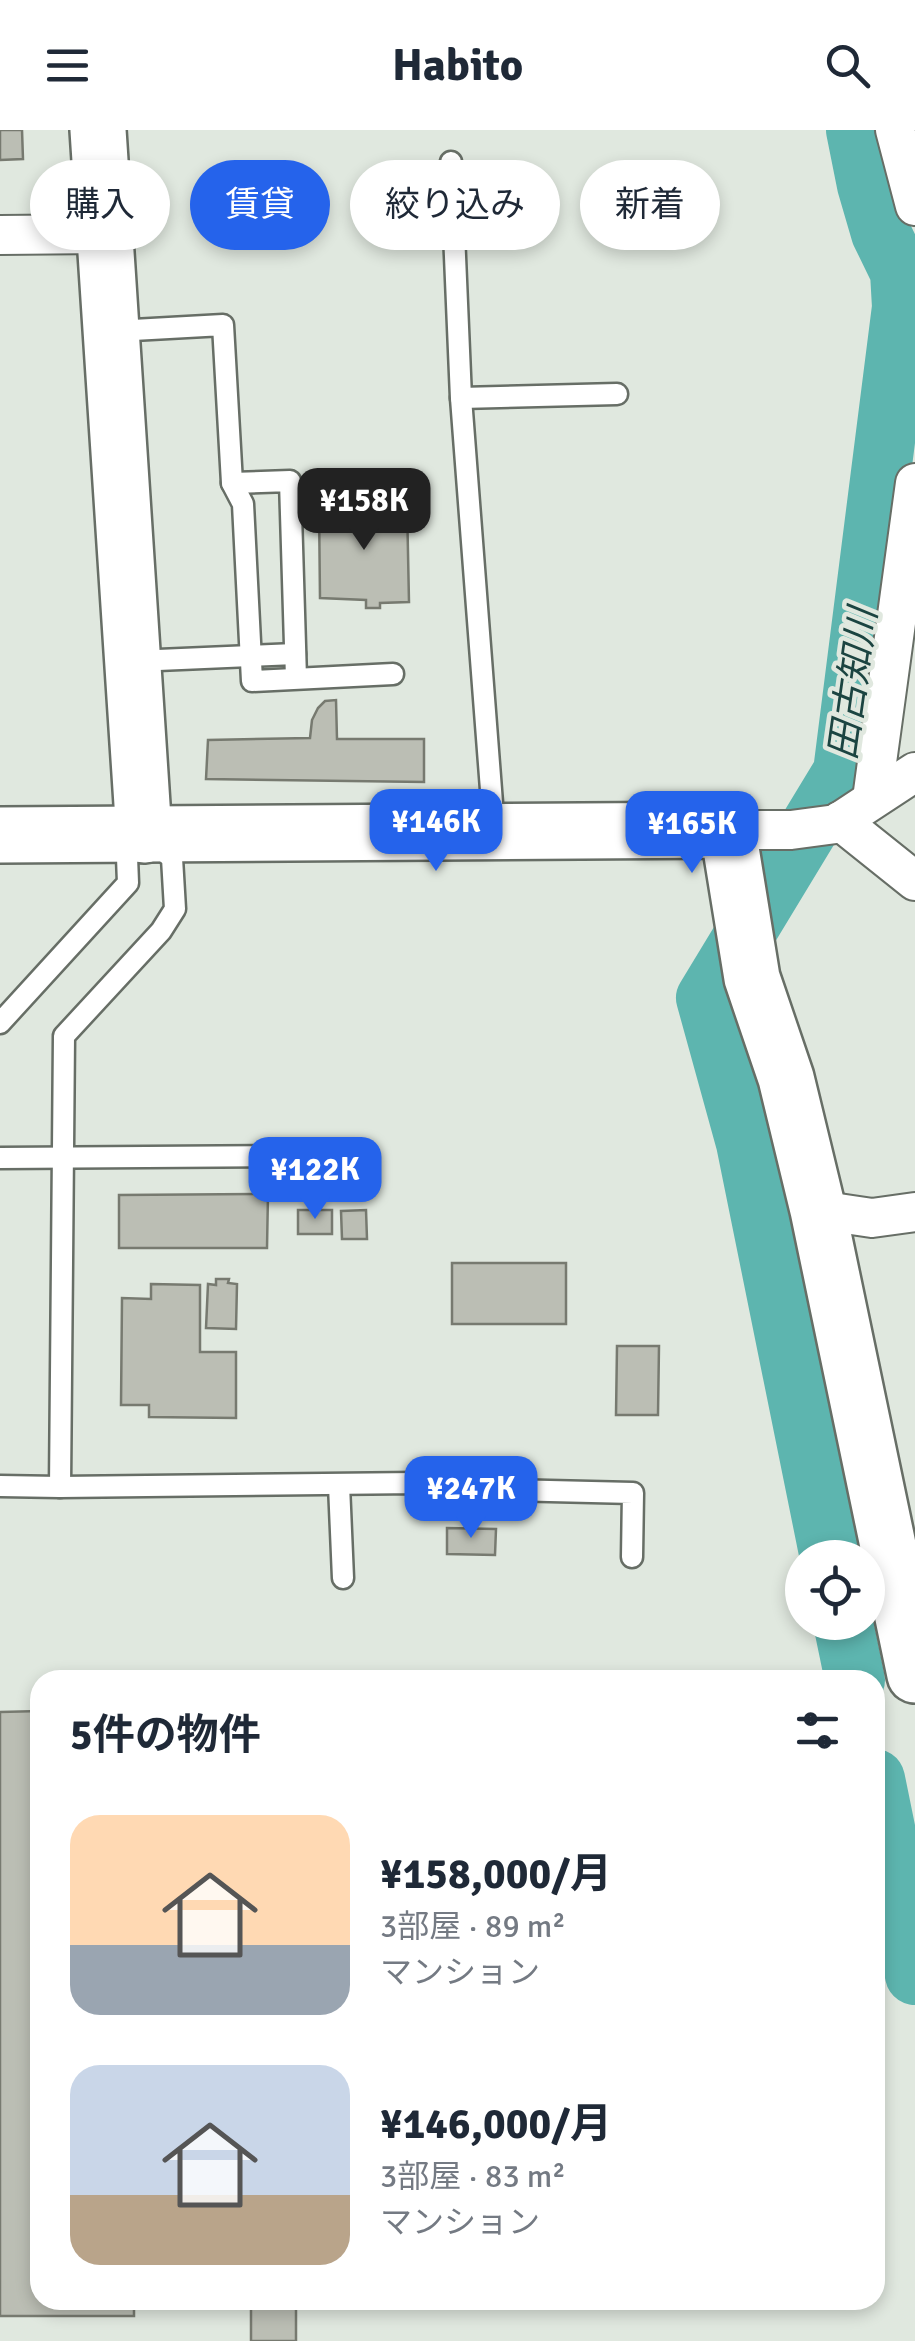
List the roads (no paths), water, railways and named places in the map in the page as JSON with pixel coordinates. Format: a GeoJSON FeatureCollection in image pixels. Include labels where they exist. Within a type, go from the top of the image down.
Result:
{"type":"FeatureCollection","features":[{"type":"Feature","properties":{"kind":"street"},"geometry":{"type":"LineString","coordinates":[[98,130],[100,160]]}},
{"type":"Feature","properties":{"kind":"street"},"geometry":{"type":"LineString","coordinates":[[894,130],[915,206]]}},
{"type":"Feature","properties":{"kind":"street"},"geometry":{"type":"LineString","coordinates":[[0,235],[30,235]]}},
{"type":"Feature","properties":{"kind":"street"},"geometry":{"type":"LineString","coordinates":[[105,250],[144,835]]}},
{"type":"Feature","properties":{"kind":"street"},"geometry":{"type":"LineString","coordinates":[[872,799],[914,493]]}},
{"type":"Feature","properties":{"kind":"street"},"geometry":{"type":"LineString","coordinates":[[0,835],[791,830],[838,823],[915,772]]}},
{"type":"Feature","properties":{"kind":"street"},"geometry":{"type":"LineString","coordinates":[[838,823],[915,882]]}},
{"type":"Feature","properties":{"kind":"street"},"geometry":{"type":"LineString","coordinates":[[728,830],[752,978],[786,1078],[818,1210],[915,1675]]}},
{"type":"Feature","properties":{"kind":"street"},"geometry":{"type":"LineString","coordinates":[[818,1210],[872,1218],[915,1212]]}},
{"type":"Feature","properties":{"kind":"lane"},"geometry":{"type":"LineString","coordinates":[[454,250],[460,398],[494,831]]}},
{"type":"Feature","properties":{"kind":"lane"},"geometry":{"type":"LineString","coordinates":[[112,331],[222,325],[232,483],[243,504],[252,680],[393,674]]}},
{"type":"Feature","properties":{"kind":"lane"},"geometry":{"type":"LineString","coordinates":[[460,398],[617,394]]}},
{"type":"Feature","properties":{"kind":"lane"},"geometry":{"type":"LineString","coordinates":[[232,483],[290,482],[296,678]]}},
{"type":"Feature","properties":{"kind":"lane"},"geometry":{"type":"LineString","coordinates":[[133,661],[295,654]]}},
{"type":"Feature","properties":{"kind":"lane"},"geometry":{"type":"LineString","coordinates":[[0,1022],[128,882],[127,857],[144,835],[172,858],[175,909],[161,931],[64,1036],[60,1487]]}},
{"type":"Feature","properties":{"kind":"lane"},"geometry":{"type":"LineString","coordinates":[[0,1158],[306,1156]]}},
{"type":"Feature","properties":{"kind":"lane"},"geometry":{"type":"LineString","coordinates":[[0,1486],[417,1483],[460,1489],[633,1493],[632,1557]]}},
{"type":"Feature","properties":{"kind":"lane"},"geometry":{"type":"LineString","coordinates":[[339,1485],[343,1578]]}},
{"type":"Feature","properties":{"kind":"waterway","name":"田古知川"},"geometry":{"type":"LineString","coordinates":[[826,1540],[746,1143],[706,998],[843,772],[902,307],[900,272],[881,233],[856,130]]}},
{"type":"Feature","properties":{"kind":"waterway","name":"田古知川"},"geometry":{"type":"LineString","coordinates":[[847,1640],[853,1670]]}},
{"type":"Feature","properties":{"kind":"waterway","name":"田古知川"},"geometry":{"type":"LineString","coordinates":[[885,1828],[915,1975]]}}]}
